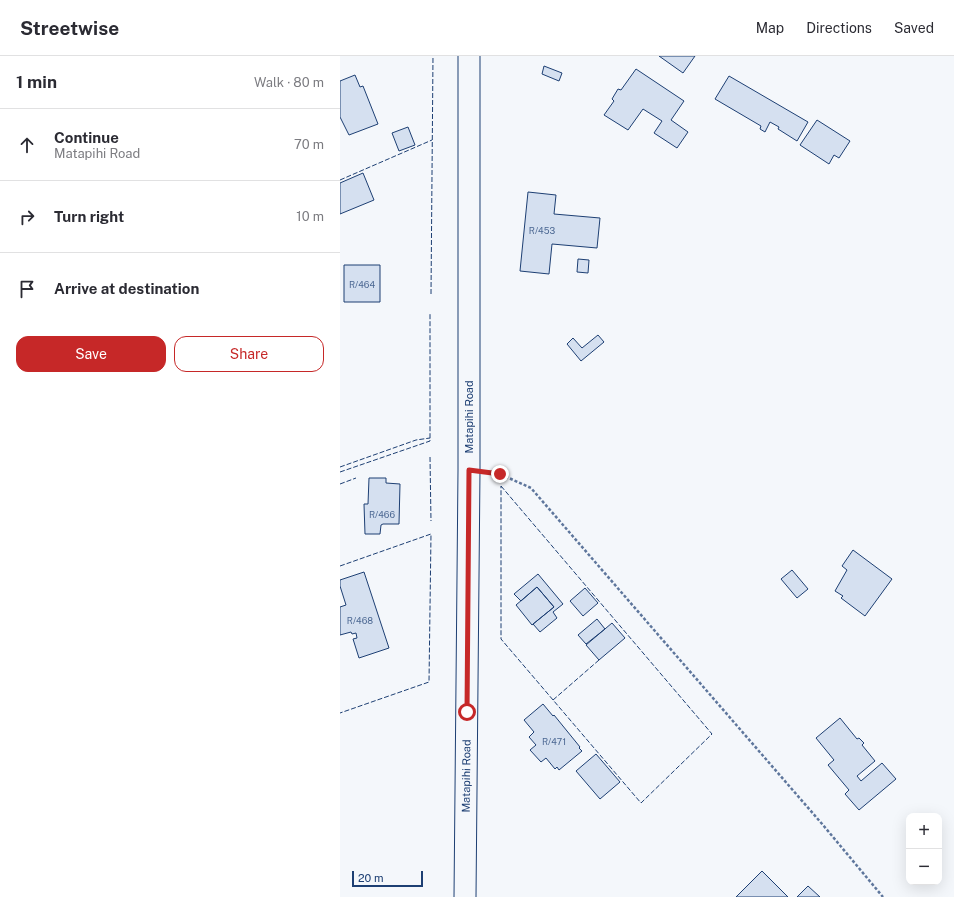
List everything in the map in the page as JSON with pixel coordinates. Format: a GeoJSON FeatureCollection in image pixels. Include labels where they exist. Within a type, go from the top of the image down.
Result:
{"type":"FeatureCollection","features":[{"type":"Feature","properties":{"kind":"street","name":"Matapihi Road"},"geometry":{"type":"LineString","coordinates":[[465,897],[469,470],[469,56]]}},
{"type":"Feature","properties":{"kind":"path"},"geometry":{"type":"LineString","coordinates":[[469,470],[500,474],[531,488],[823,825],[883,897]]}},
{"type":"Feature","properties":{"kind":"building"},"geometry":{"type":"Polygon","coordinates":[[[659,56],[695,56],[683,73],[659,56]]]}},
{"type":"Feature","properties":{"kind":"building"},"geometry":{"type":"Polygon","coordinates":[[[544,66],[562,73],[559,81],[542,74],[544,66]]]}},
{"type":"Feature","properties":{"kind":"building"},"geometry":{"type":"Polygon","coordinates":[[[636,69],[684,101],[671,120],[688,132],[677,148],[654,133],[662,121],[643,109],[628,130],[604,115],[614,101],[612,99],[618,89],[621,90],[636,69]]]}},
{"type":"Feature","properties":{"kind":"building"},"geometry":{"type":"Polygon","coordinates":[[[355,75],[360,87],[363,86],[378,124],[349,135],[340,117],[340,81],[355,75]]]}},
{"type":"Feature","properties":{"kind":"building"},"geometry":{"type":"Polygon","coordinates":[[[729,76],[808,122],[797,141],[770,122],[765,132],[760,129],[761,126],[715,99],[729,76]]]}},
{"type":"Feature","properties":{"kind":"building"},"geometry":{"type":"Polygon","coordinates":[[[817,120],[850,141],[839,158],[834,155],[829,164],[800,145],[817,120]]]}},
{"type":"Feature","properties":{"kind":"building"},"geometry":{"type":"Polygon","coordinates":[[[408,127],[415,145],[399,151],[392,133],[408,127]]]}},
{"type":"Feature","properties":{"kind":"building"},"geometry":{"type":"Polygon","coordinates":[[[363,173],[374,200],[340,214],[340,183],[363,173]]]}},
{"type":"Feature","properties":{"kind":"building"},"geometry":{"type":"Polygon","coordinates":[[[528,192],[556,195],[554,214],[600,218],[597,248],[552,244],[549,274],[520,271],[528,192]]]}},
{"type":"Feature","properties":{"kind":"building"},"geometry":{"type":"Polygon","coordinates":[[[578,259],[589,260],[588,273],[577,272],[578,259]]]}},
{"type":"Feature","properties":{"kind":"building"},"geometry":{"type":"Polygon","coordinates":[[[344,265],[380,265],[380,302],[344,302],[344,265]]]}},
{"type":"Feature","properties":{"kind":"building"},"geometry":{"type":"Polygon","coordinates":[[[598,335],[604,342],[581,361],[567,344],[573,338],[582,348],[598,335]]]}},
{"type":"Feature","properties":{"kind":"building"},"geometry":{"type":"Polygon","coordinates":[[[369,478],[386,478],[386,483],[400,484],[399,524],[381,525],[380,534],[365,534],[364,504],[368,504],[369,478]]]}},
{"type":"Feature","properties":{"kind":"building"},"geometry":{"type":"Polygon","coordinates":[[[853,550],[892,579],[865,616],[841,598],[843,596],[835,591],[847,570],[842,566],[853,550]]]}},
{"type":"Feature","properties":{"kind":"building"},"geometry":{"type":"Polygon","coordinates":[[[792,570],[808,589],[797,598],[781,579],[792,570]]]}},
{"type":"Feature","properties":{"kind":"building"},"geometry":{"type":"Polygon","coordinates":[[[364,572],[389,648],[359,658],[353,639],[357,638],[356,633],[352,634],[351,632],[340,635],[340,607],[346,605],[340,586],[340,580],[364,572]]]}},
{"type":"Feature","properties":{"kind":"building"},"geometry":{"type":"Polygon","coordinates":[[[538,574],[563,604],[553,612],[557,618],[540,632],[533,624],[554,607],[537,587],[521,601],[514,594],[538,574]]]}},
{"type":"Feature","properties":{"kind":"building"},"geometry":{"type":"Polygon","coordinates":[[[537,587],[554,607],[532,625],[516,605],[537,587]]]}},
{"type":"Feature","properties":{"kind":"building"},"geometry":{"type":"Polygon","coordinates":[[[585,588],[598,603],[583,616],[570,601],[585,588]]]}},
{"type":"Feature","properties":{"kind":"building"},"geometry":{"type":"Polygon","coordinates":[[[597,619],[605,629],[586,644],[578,635],[597,619]]]}},
{"type":"Feature","properties":{"kind":"building"},"geometry":{"type":"Polygon","coordinates":[[[612,623],[625,638],[599,660],[586,645],[612,623]]]}},
{"type":"Feature","properties":{"kind":"building"},"geometry":{"type":"Polygon","coordinates":[[[543,704],[553,716],[554,715],[582,751],[559,770],[557,767],[555,769],[546,758],[541,762],[530,750],[536,745],[529,737],[534,732],[524,720],[543,704]]]}},
{"type":"Feature","properties":{"kind":"building"},"geometry":{"type":"Polygon","coordinates":[[[840,718],[857,739],[859,738],[864,743],[862,745],[875,761],[857,776],[861,781],[882,763],[896,779],[859,810],[845,794],[849,790],[828,765],[834,760],[816,738],[840,718]]]}},
{"type":"Feature","properties":{"kind":"building"},"geometry":{"type":"Polygon","coordinates":[[[596,754],[620,782],[600,799],[576,771],[596,754]]]}},
{"type":"Feature","properties":{"kind":"building"},"geometry":{"type":"Polygon","coordinates":[[[762,871],[788,897],[736,897],[762,871]]]}},
{"type":"Feature","properties":{"kind":"building"},"geometry":{"type":"Polygon","coordinates":[[[808,886],[820,897],[797,897],[808,886]]]}},
{"type":"Feature","properties":{"kind":"fence"},"geometry":{"type":"LineString","coordinates":[[431,294],[433,56]]}},
{"type":"Feature","properties":{"kind":"fence"},"geometry":{"type":"LineString","coordinates":[[340,180],[432,140]]}},
{"type":"Feature","properties":{"kind":"fence"},"geometry":{"type":"LineString","coordinates":[[340,472],[430,441],[430,314]]}},
{"type":"Feature","properties":{"kind":"fence"},"geometry":{"type":"LineString","coordinates":[[340,467],[416,440],[430,438]]}},
{"type":"Feature","properties":{"kind":"fence"},"geometry":{"type":"LineString","coordinates":[[430,457],[431,521]]}},
{"type":"Feature","properties":{"kind":"fence"},"geometry":{"type":"LineString","coordinates":[[340,484],[356,478]]}},
{"type":"Feature","properties":{"kind":"fence"},"geometry":{"type":"LineString","coordinates":[[501,486],[712,734],[641,803],[501,639],[501,486]]}},
{"type":"Feature","properties":{"kind":"fence"},"geometry":{"type":"LineString","coordinates":[[340,566],[431,534],[429,682],[340,713]]}},
{"type":"Feature","properties":{"kind":"fence"},"geometry":{"type":"LineString","coordinates":[[553,700],[599,660]]}},
{"type":"Feature","properties":{"kind":"route"},"geometry":{"type":"LineString","coordinates":[[467,712],[469,470],[500,474]]}}]}
